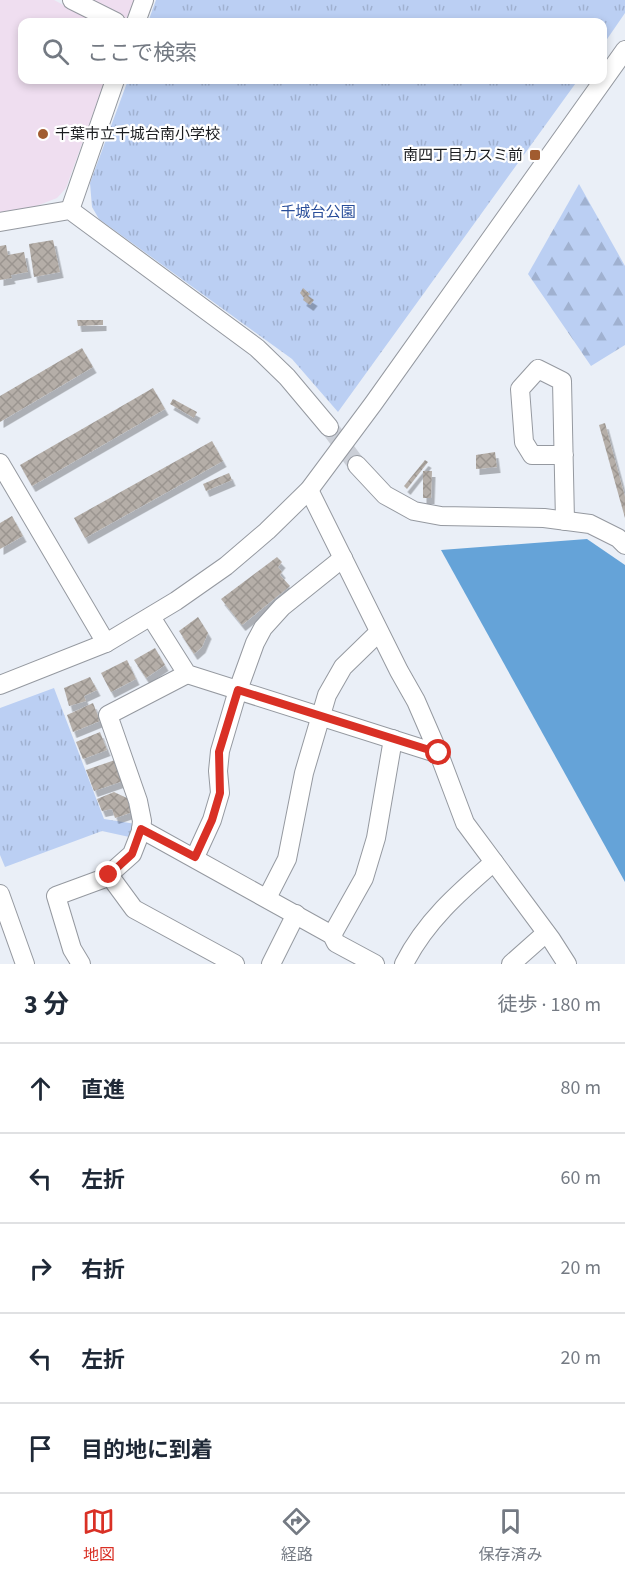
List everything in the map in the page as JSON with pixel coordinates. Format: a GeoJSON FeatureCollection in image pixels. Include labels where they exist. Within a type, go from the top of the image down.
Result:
{"type":"FeatureCollection","features":[{"type":"Feature","properties":{"kind":"street"},"geometry":{"type":"LineString","coordinates":[[72,0],[108,18]]}},
{"type":"Feature","properties":{"kind":"street"},"geometry":{"type":"LineString","coordinates":[[137,18],[144,0]]}},
{"type":"Feature","properties":{"kind":"street"},"geometry":{"type":"LineString","coordinates":[[607,75],[625,50]]}},
{"type":"Feature","properties":{"kind":"street"},"geometry":{"type":"LineString","coordinates":[[70,210],[115,84]]}},
{"type":"Feature","properties":{"kind":"street"},"geometry":{"type":"LineString","coordinates":[[0,684],[106,643],[151,617],[226,566],[267,531],[309,490],[601,84]]}},
{"type":"Feature","properties":{"kind":"street"},"geometry":{"type":"LineString","coordinates":[[0,222],[70,210],[256,348],[287,377],[329,428]]}},
{"type":"Feature","properties":{"kind":"street"},"geometry":{"type":"LineString","coordinates":[[564,454],[532,455],[524,442],[520,389],[538,369],[562,381],[564,454],[565,521]]}},
{"type":"Feature","properties":{"kind":"street"},"geometry":{"type":"LineString","coordinates":[[0,463],[106,643]]}},
{"type":"Feature","properties":{"kind":"street"},"geometry":{"type":"LineString","coordinates":[[357,465],[385,495],[414,511],[441,516],[544,518],[590,524],[618,538],[625,545]]}},
{"type":"Feature","properties":{"kind":"street"},"geometry":{"type":"LineString","coordinates":[[309,490],[416,701],[439,753],[465,823],[567,964]]}},
{"type":"Feature","properties":{"kind":"street"},"geometry":{"type":"LineString","coordinates":[[195,857],[212,820],[220,793],[219,752],[255,643],[263,628],[282,607],[343,558]]}},
{"type":"Feature","properties":{"kind":"street"},"geometry":{"type":"LineString","coordinates":[[151,617],[187,674],[439,753]]}},
{"type":"Feature","properties":{"kind":"street"},"geometry":{"type":"LineString","coordinates":[[267,897],[287,859],[304,773],[327,695],[343,668],[379,632]]}},
{"type":"Feature","properties":{"kind":"street"},"geometry":{"type":"LineString","coordinates":[[81,964],[72,950],[56,896],[109,875],[132,854],[142,821],[138,801],[108,715],[187,674]]}},
{"type":"Feature","properties":{"kind":"street"},"geometry":{"type":"LineString","coordinates":[[332,935],[364,878],[376,838],[393,739]]}},
{"type":"Feature","properties":{"kind":"street"},"geometry":{"type":"LineString","coordinates":[[141,829],[267,897],[332,935],[336,943],[375,964]]}},
{"type":"Feature","properties":{"kind":"street"},"geometry":{"type":"LineString","coordinates":[[404,964],[415,942],[432,920],[494,862]]}},
{"type":"Feature","properties":{"kind":"street"},"geometry":{"type":"LineString","coordinates":[[109,875],[134,909],[235,964]]}},
{"type":"Feature","properties":{"kind":"street"},"geometry":{"type":"LineString","coordinates":[[0,894],[25,964]]}},
{"type":"Feature","properties":{"kind":"street"},"geometry":{"type":"LineString","coordinates":[[270,964],[296,914]]}},
{"type":"Feature","properties":{"kind":"street"},"geometry":{"type":"LineString","coordinates":[[511,964],[546,933]]}},
{"type":"Feature","properties":{"kind":"shaded area","name":"千葉市立千城台南小学校"},"geometry":{"type":"Polygon","coordinates":[[[0,0],[54,0],[88,18],[18,18],[18,84],[104,84],[66,188],[57,198],[34,207],[0,213],[0,0]]]}},
{"type":"Feature","properties":{"kind":"shaded area"},"geometry":{"type":"Polygon","coordinates":[[[91,0],[136,0],[127,18],[91,0]]]}},
{"type":"Feature","properties":{"kind":"green space"},"geometry":{"type":"Polygon","coordinates":[[[156,0],[625,0],[625,13],[607,39],[607,18],[149,18],[156,0]]]}},
{"type":"Feature","properties":{"kind":"green space","name":"千城台公園"},"geometry":{"type":"Polygon","coordinates":[[[127,84],[575,84],[338,412],[292,359],[99,219],[92,207],[90,183],[127,84]]]}},
{"type":"Feature","properties":{"kind":"green space"},"geometry":{"type":"Polygon","coordinates":[[[579,184],[625,266],[625,345],[591,366],[528,274],[579,184]]]}},
{"type":"Feature","properties":{"kind":"green space"},"geometry":{"type":"Polygon","coordinates":[[[54,688],[104,819],[136,824],[134,838],[102,831],[5,867],[0,855],[0,708],[54,688]]]}},
{"type":"Feature","properties":{"kind":"water"},"geometry":{"type":"Polygon","coordinates":[[[587,539],[625,565],[625,882],[441,550],[587,539]]]}},
{"type":"Feature","properties":{"kind":"building"},"geometry":{"type":"Polygon","coordinates":[[[53,240],[60,272],[34,277],[29,244],[53,240]]]}},
{"type":"Feature","properties":{"kind":"building"},"geometry":{"type":"Polygon","coordinates":[[[6,245],[8,255],[24,252],[28,272],[0,280],[0,246],[6,245]]]}},
{"type":"Feature","properties":{"kind":"building"},"geometry":{"type":"Polygon","coordinates":[[[303,288],[314,300],[310,305],[303,300],[300,293],[303,288]]]}},
{"type":"Feature","properties":{"kind":"building"},"geometry":{"type":"Polygon","coordinates":[[[77,320],[103,320],[103,325],[78,326],[77,320]]]}},
{"type":"Feature","properties":{"kind":"building"},"geometry":{"type":"Polygon","coordinates":[[[82,348],[93,367],[0,422],[0,396],[82,348]]]}},
{"type":"Feature","properties":{"kind":"building"},"geometry":{"type":"Polygon","coordinates":[[[153,388],[165,409],[32,486],[20,465],[153,388]]]}},
{"type":"Feature","properties":{"kind":"building"},"geometry":{"type":"Polygon","coordinates":[[[173,399],[197,412],[194,418],[170,404],[173,399]]]}},
{"type":"Feature","properties":{"kind":"building"},"geometry":{"type":"Polygon","coordinates":[[[605,423],[625,497],[625,518],[599,425],[605,423]]]}},
{"type":"Feature","properties":{"kind":"building"},"geometry":{"type":"Polygon","coordinates":[[[212,441],[223,461],[85,538],[74,518],[212,441]]]}},
{"type":"Feature","properties":{"kind":"building"},"geometry":{"type":"Polygon","coordinates":[[[495,452],[497,467],[476,469],[476,455],[495,452]]]}},
{"type":"Feature","properties":{"kind":"building"},"geometry":{"type":"Polygon","coordinates":[[[425,460],[428,462],[407,489],[404,486],[425,460]]]}},
{"type":"Feature","properties":{"kind":"building"},"geometry":{"type":"Polygon","coordinates":[[[423,471],[432,471],[431,498],[423,498],[423,471]]]}},
{"type":"Feature","properties":{"kind":"building"},"geometry":{"type":"Polygon","coordinates":[[[229,473],[232,480],[206,491],[203,484],[229,473]]]}},
{"type":"Feature","properties":{"kind":"building"},"geometry":{"type":"Polygon","coordinates":[[[12,516],[23,536],[0,549],[0,523],[12,516]]]}},
{"type":"Feature","properties":{"kind":"building"},"geometry":{"type":"Polygon","coordinates":[[[277,557],[282,562],[278,567],[282,572],[280,575],[290,586],[242,625],[221,599],[277,557]]]}},
{"type":"Feature","properties":{"kind":"building"},"geometry":{"type":"Polygon","coordinates":[[[198,617],[208,633],[202,647],[194,654],[179,631],[198,617]]]}},
{"type":"Feature","properties":{"kind":"building"},"geometry":{"type":"Polygon","coordinates":[[[155,648],[165,665],[146,678],[134,660],[155,648]]]}},
{"type":"Feature","properties":{"kind":"building"},"geometry":{"type":"Polygon","coordinates":[[[127,660],[136,679],[111,692],[101,673],[127,660]]]}},
{"type":"Feature","properties":{"kind":"building"},"geometry":{"type":"Polygon","coordinates":[[[90,677],[97,690],[84,696],[86,701],[69,706],[64,688],[90,677]]]}},
{"type":"Feature","properties":{"kind":"building"},"geometry":{"type":"Polygon","coordinates":[[[93,703],[100,721],[73,732],[67,715],[93,703]]]}},
{"type":"Feature","properties":{"kind":"building"},"geometry":{"type":"Polygon","coordinates":[[[100,732],[107,750],[83,759],[76,742],[100,732]]]}},
{"type":"Feature","properties":{"kind":"building"},"geometry":{"type":"Polygon","coordinates":[[[115,760],[123,781],[94,791],[86,770],[115,760]]]}},
{"type":"Feature","properties":{"kind":"building"},"geometry":{"type":"Polygon","coordinates":[[[114,792],[129,799],[133,812],[115,818],[112,809],[102,811],[97,799],[114,792]]]}},
{"type":"Feature","properties":{"kind":"tunnel"},"geometry":{"type":"LineString","coordinates":[[329,427],[357,465]]}},
{"type":"Feature","properties":{"kind":"place","name":"千葉市立千城台南小学校"},"geometry":{"type":"Point","coordinates":[43,134]}},
{"type":"Feature","properties":{"kind":"place","name":"南四丁目カスミ前"},"geometry":{"type":"Point","coordinates":[535,155]}},
{"type":"Feature","properties":{"kind":"route"},"geometry":{"type":"LineString","coordinates":[[109,875],[132,854],[141,829],[195,857],[212,820],[220,793],[219,752],[238,690],[439,753]]}}]}
